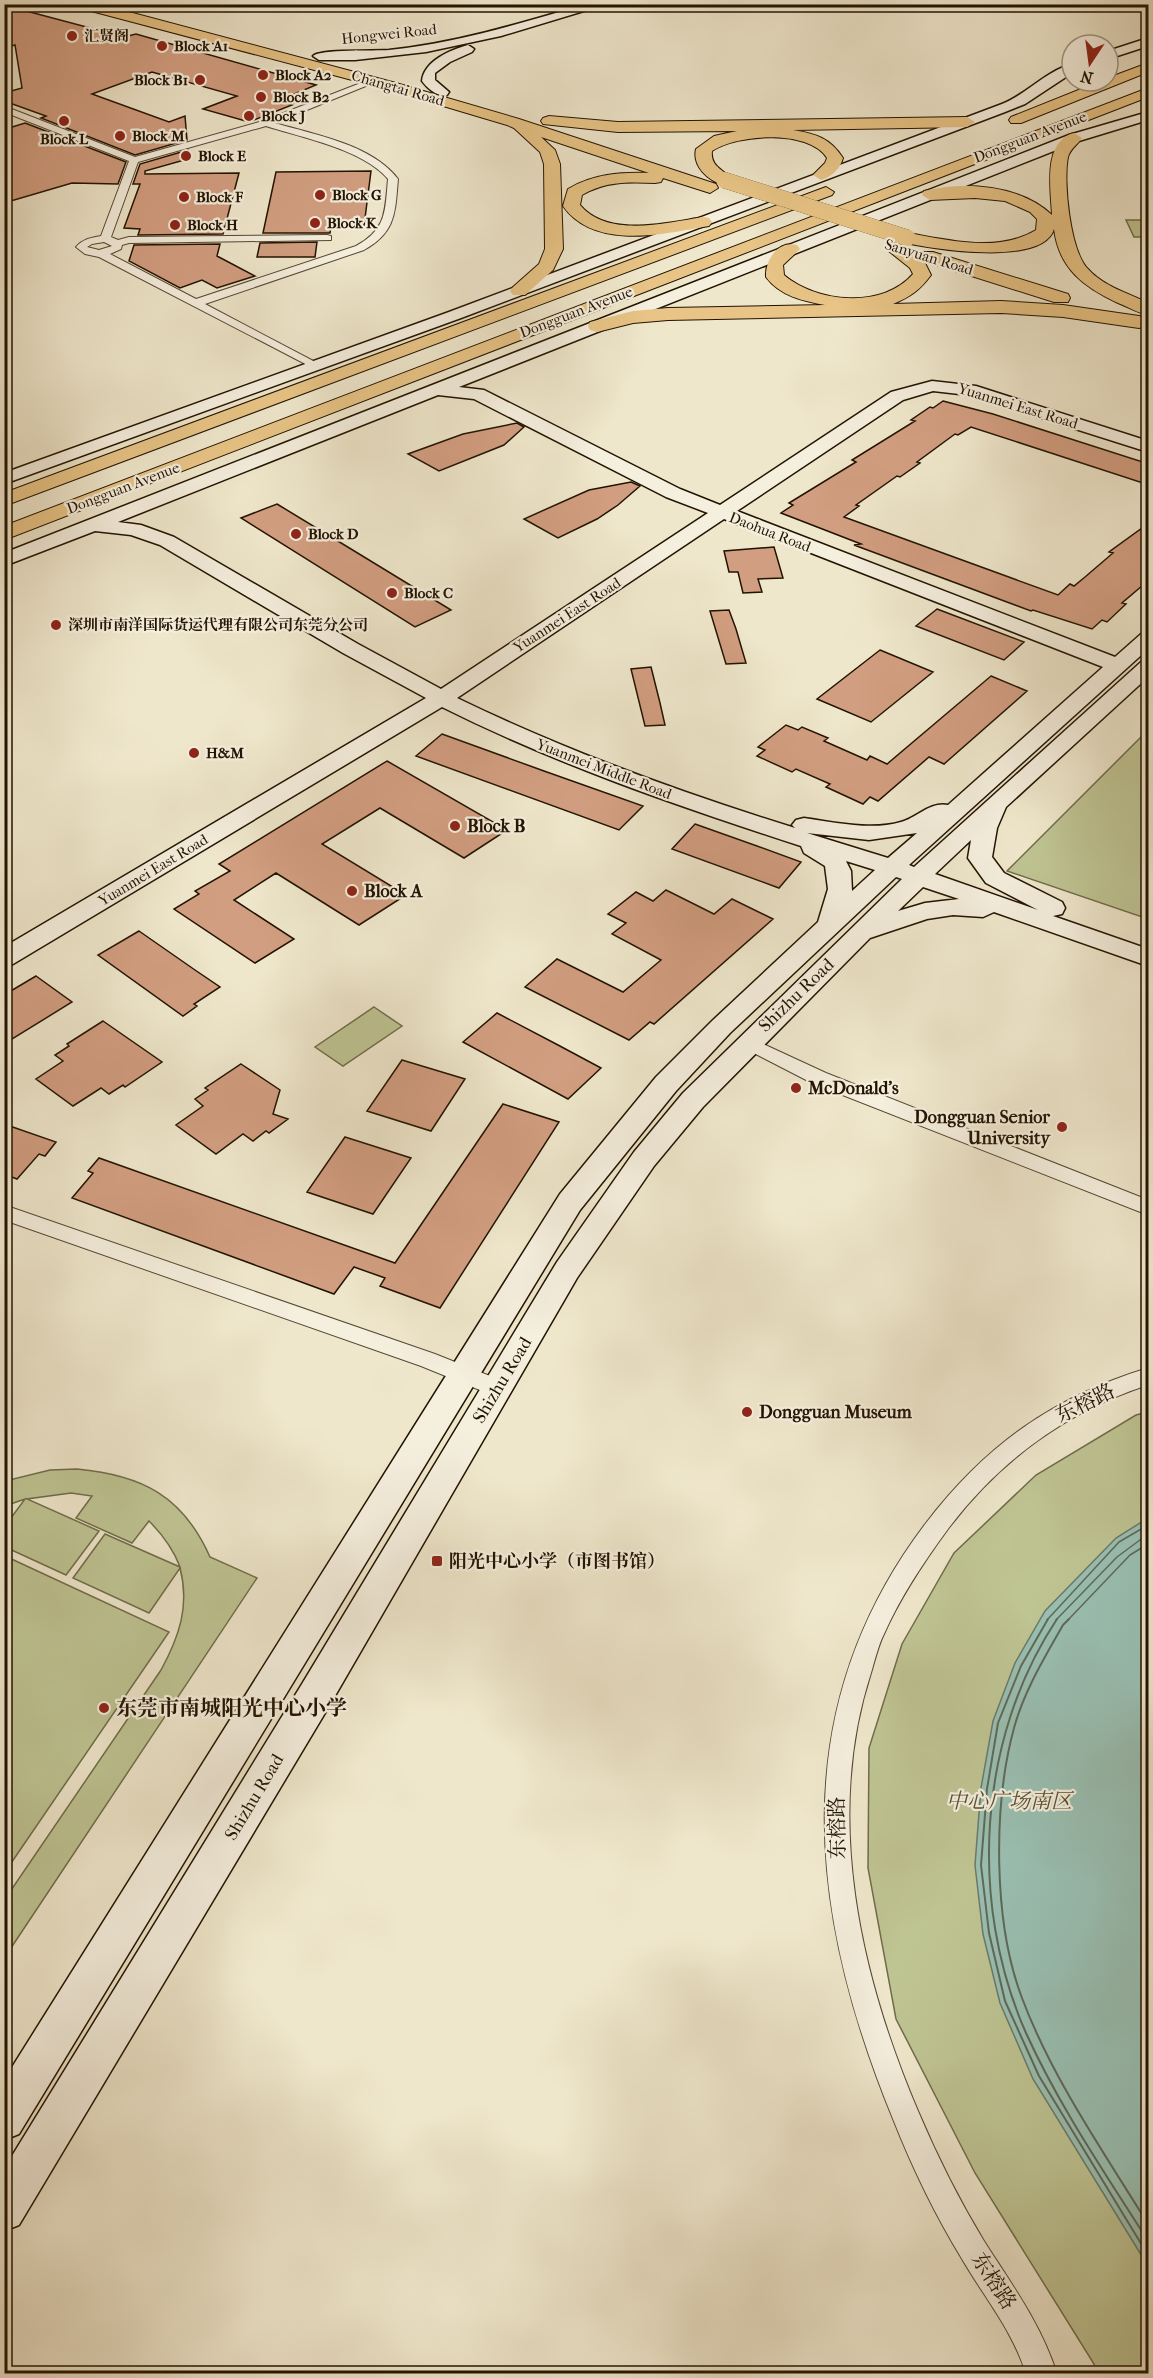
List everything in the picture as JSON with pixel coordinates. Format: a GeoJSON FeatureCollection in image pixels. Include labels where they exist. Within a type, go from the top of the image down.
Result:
{"type":"FeatureCollection","features":[{"type":"Feature","properties":{"kind":"highway","name":"Changtai Road"},"geometry":{"type":"LineString","coordinates":[[81,4],[518,120]]}},
{"type":"Feature","properties":{"kind":"highway","name":"Changtai Road"},"geometry":{"type":"LineString","coordinates":[[125,6],[319,56],[442,92],[518,120],[717,184]]}},
{"type":"Feature","properties":{"kind":"highway"},"geometry":{"type":"LineString","coordinates":[[518,120],[618,127],[967,122]]}},
{"type":"Feature","properties":{"kind":"highway"},"geometry":{"type":"LineString","coordinates":[[518,120],[547,150],[552,164],[554,249],[547,266],[519,291]]}},
{"type":"Feature","properties":{"kind":"highway"},"geometry":{"type":"LineString","coordinates":[[717,184],[702,156],[704,149],[722,138],[759,133],[803,137],[831,148],[836,158],[833,165],[821,176]]}},
{"type":"Feature","properties":{"kind":"highway"},"geometry":{"type":"LineString","coordinates":[[1074,138],[1064,148],[1060,157],[1062,218],[1069,258],[1081,274],[1146,318]]}},
{"type":"Feature","properties":{"kind":"highway"},"geometry":{"type":"LineString","coordinates":[[703,222],[664,229],[631,230],[603,227],[584,220],[575,213],[571,206],[571,198],[585,185],[608,179],[658,178],[717,184]]}},
{"type":"Feature","properties":{"kind":"highway","name":"Sanyuan Road"},"geometry":{"type":"LineString","coordinates":[[717,184],[908,238],[1146,318]]}},
{"type":"Feature","properties":{"kind":"highway","name":"Sanyuan Road"},"geometry":{"type":"LineString","coordinates":[[717,184],[890,245],[1146,318]]}},
{"type":"Feature","properties":{"kind":"highway"},"geometry":{"type":"LineString","coordinates":[[908,238],[958,246],[1004,247],[1036,239],[1045,232],[1046,218],[1040,210],[1014,199],[973,192],[930,195]]}},
{"type":"Feature","properties":{"kind":"highway"},"geometry":{"type":"LineString","coordinates":[[792,249],[774,265],[773,271],[777,280],[783,285],[816,298],[862,303],[898,297],[911,292],[918,284],[922,275],[918,265],[890,245]]}},
{"type":"Feature","properties":{"kind":"highway"},"geometry":{"type":"LineString","coordinates":[[597,326],[633,317],[668,314],[1001,307],[1146,318]]}},
{"type":"Feature","properties":{"kind":"main road","name":"Dongguan Avenue"},"geometry":{"type":"LineString","coordinates":[[1120,77],[1149,67]]}},
{"type":"Feature","properties":{"kind":"main road"},"geometry":{"type":"LineString","coordinates":[[1018,102],[1060,92]]}},
{"type":"Feature","properties":{"kind":"main road","name":"Dongguan Avenue"},"geometry":{"type":"LineString","coordinates":[[4,534],[1149,92]]}},
{"type":"Feature","properties":{"kind":"main road","name":"Dongguan Avenue"},"geometry":{"type":"LineString","coordinates":[[4,500],[900,164],[1078,93]]}},
{"type":"Feature","properties":{"kind":"main road"},"geometry":{"type":"LineString","coordinates":[[1142,117],[1149,107]]}},
{"type":"Feature","properties":{"kind":"main road"},"geometry":{"type":"LineString","coordinates":[[384,358],[455,315]]}},
{"type":"Feature","properties":{"kind":"main road"},"geometry":{"type":"LineString","coordinates":[[417,374],[544,347]]}},
{"type":"Feature","properties":{"kind":"street","name":"Hongwei Road"},"geometry":{"type":"LineString","coordinates":[[319,56],[361,57],[450,44],[605,6]]}},
{"type":"Feature","properties":{"kind":"street","name":"Hongwei Road"},"geometry":{"type":"LineString","coordinates":[[442,92],[428,81],[429,72],[446,59],[497,39],[605,6]]}},
{"type":"Feature","properties":{"kind":"street"},"geometry":{"type":"LineString","coordinates":[[1120,51],[1149,42]]}},
{"type":"Feature","properties":{"kind":"street"},"geometry":{"type":"LineString","coordinates":[[4,479],[455,315],[967,122],[1018,102],[1048,85],[1060,74]]}},
{"type":"Feature","properties":{"kind":"street"},"geometry":{"type":"LineString","coordinates":[[4,109],[134,160],[266,123],[374,81]]}},
{"type":"Feature","properties":{"kind":"street"},"geometry":{"type":"LineString","coordinates":[[4,560],[1074,138],[1142,117]]}},
{"type":"Feature","properties":{"kind":"street"},"geometry":{"type":"LineString","coordinates":[[196,303],[360,248],[379,237],[388,224],[393,180],[383,166],[363,156],[266,123]]}},
{"type":"Feature","properties":{"kind":"street"},"geometry":{"type":"LineString","coordinates":[[105,239],[134,160]]}},
{"type":"Feature","properties":{"kind":"street"},"geometry":{"type":"LineString","coordinates":[[315,366],[100,253],[85,251],[82,245],[93,240],[105,239],[117,243],[129,240],[327,238]]}},
{"type":"Feature","properties":{"kind":"street"},"geometry":{"type":"LineString","coordinates":[[100,253],[115,249],[117,243]]}},
{"type":"Feature","properties":{"kind":"street","name":"Daohua Road"},"geometry":{"type":"LineString","coordinates":[[486,370],[479,382],[483,390],[719,509]]}},
{"type":"Feature","properties":{"kind":"street","name":"Yuanmei East Road"},"geometry":{"type":"LineString","coordinates":[[719,509],[882,392],[926,379],[974,385],[1149,440]]}},
{"type":"Feature","properties":{"kind":"street","name":"Yuanmei East Road"},"geometry":{"type":"LineString","coordinates":[[4,958],[442,691],[719,509],[897,396],[932,386],[970,390],[1149,447]]}},
{"type":"Feature","properties":{"kind":"street","name":"Daohua Road"},"geometry":{"type":"LineString","coordinates":[[429,392],[444,390],[478,394],[673,493],[1121,662]]}},
{"type":"Feature","properties":{"kind":"street","name":"Yuanmei Middle Road"},"geometry":{"type":"LineString","coordinates":[[189,488],[180,493],[172,503],[171,519],[180,533],[442,691]]}},
{"type":"Feature","properties":{"kind":"street","name":"Yuanmei Middle Road"},"geometry":{"type":"LineString","coordinates":[[86,528],[110,526],[134,529],[167,541],[540,745],[621,778],[911,867],[1048,915],[1149,958]]}},
{"type":"Feature","properties":{"kind":"street","name":"Shizhu Road"},"geometry":{"type":"LineString","coordinates":[[4,2119],[570,1202],[666,1084],[721,1028],[844,930],[911,867],[974,795],[1149,638]]}},
{"type":"Feature","properties":{"kind":"street","name":"Shizhu Road"},"geometry":{"type":"LineString","coordinates":[[911,867],[999,804],[1149,666]]}},
{"type":"Feature","properties":{"kind":"street","name":"Yuanmei East Road"},"geometry":{"type":"LineString","coordinates":[[4,942],[442,691]]}},
{"type":"Feature","properties":{"kind":"street"},"geometry":{"type":"LineString","coordinates":[[790,829],[869,833],[906,829],[974,795]]}},
{"type":"Feature","properties":{"kind":"street"},"geometry":{"type":"LineString","coordinates":[[999,804],[985,828],[980,858],[995,878],[1048,915]]}},
{"type":"Feature","properties":{"kind":"street"},"geometry":{"type":"LineString","coordinates":[[790,829],[830,857],[838,867],[839,901],[844,930],[935,907],[965,906],[1048,915]]}},
{"type":"Feature","properties":{"kind":"street","name":"Yuanmei Middle Road"},"geometry":{"type":"LineString","coordinates":[[1048,915],[1149,941]]}},
{"type":"Feature","properties":{"kind":"street","name":"Shizhu Road"},"geometry":{"type":"LineString","coordinates":[[4,2210],[309,1707],[567,1270],[637,1168],[693,1100],[747,1043],[844,930]]}},
{"type":"Feature","properties":{"kind":"street"},"geometry":{"type":"LineString","coordinates":[[747,1043],[819,1078],[1149,1208]]}},
{"type":"Feature","properties":{"kind":"street"},"geometry":{"type":"LineString","coordinates":[[4,1212],[428,1360],[497,1388]]}},
{"type":"Feature","properties":{"kind":"street","name":"东榕路"},"geometry":{"type":"LineString","coordinates":[[1042,2373],[1037,2355],[1015,2311],[973,2250],[930,2171],[889,2074],[864,1997],[846,1925],[836,1858],[836,1778],[845,1715],[861,1657],[883,1605],[910,1560],[937,1522],[977,1477],[1013,1445],[1053,1417],[1102,1392],[1149,1377]]}},
{"type":"Feature","properties":{"kind":"green space"},"geometry":{"type":"Polygon","coordinates":[[[1126,220],[1148,220],[1148,237],[1134,237],[1126,220]]]}},
{"type":"Feature","properties":{"kind":"green space"},"geometry":{"type":"Polygon","coordinates":[[[1148,730],[1148,919],[1007,871],[1148,730]]]}},
{"type":"Feature","properties":{"kind":"green space"},"geometry":{"type":"Polygon","coordinates":[[[374,1007],[402,1026],[343,1066],[315,1047],[374,1007]]]}},
{"type":"Feature","properties":{"kind":"green space","name":"中心广场南区"},"geometry":{"type":"Polygon","coordinates":[[[1148,1412],[1148,2373],[1095,2373],[1094,2364],[975,2173],[896,2019],[868,1868],[869,1748],[902,1644],[954,1553],[1036,1475],[1136,1415],[1148,1412]]]}},
{"type":"Feature","properties":{"kind":"green space"},"geometry":{"type":"Polygon","coordinates":[[[77,1469],[121,1477],[141,1483],[158,1492],[187,1518],[210,1557],[257,1578],[5,1957],[5,1899],[161,1670],[178,1633],[183,1608],[184,1595],[180,1568],[149,1613],[73,1578],[105,1534],[180,1567],[167,1542],[149,1521],[132,1543],[76,1518],[92,1496],[71,1493],[27,1499],[99,1531],[66,1575],[5,1547],[5,1526],[25,1499],[5,1506],[5,1481],[50,1470],[77,1469]]]}},
{"type":"Feature","properties":{"kind":"green space"},"geometry":{"type":"Polygon","coordinates":[[[5,1556],[169,1632],[5,1872],[5,1556]]]}},
{"type":"Feature","properties":{"kind":"water"},"geometry":{"type":"Polygon","coordinates":[[[1148,1518],[1148,2266],[1033,2079],[1000,2003],[983,1934],[975,1865],[981,1788],[993,1721],[1015,1663],[1045,1611],[1116,1538],[1148,1518]]]}},
{"type":"Feature","properties":{"kind":"building"},"geometry":{"type":"Polygon","coordinates":[[[15,8],[124,37],[136,34],[316,85],[285,98],[296,102],[290,104],[292,105],[249,122],[203,109],[237,96],[152,72],[92,94],[169,122],[185,116],[187,140],[135,155],[41,118],[46,116],[4,101],[4,93],[22,88],[15,45],[4,48],[4,12],[15,8]]]}},
{"type":"Feature","properties":{"kind":"building"},"geometry":{"type":"Polygon","coordinates":[[[25,123],[126,162],[118,184],[72,183],[4,203],[4,135],[9,128],[25,123]]]}},
{"type":"Feature","properties":{"kind":"building"},"geometry":{"type":"Polygon","coordinates":[[[188,150],[188,159],[145,171],[145,174],[239,173],[223,234],[138,235],[140,229],[124,228],[140,184],[133,184],[140,164],[188,150]]]}},
{"type":"Feature","properties":{"kind":"building"},"geometry":{"type":"Polygon","coordinates":[[[371,171],[364,226],[331,227],[330,233],[263,233],[276,172],[371,171]]]}},
{"type":"Feature","properties":{"kind":"building"},"geometry":{"type":"Polygon","coordinates":[[[317,242],[315,257],[257,257],[260,243],[317,242]]]}},
{"type":"Feature","properties":{"kind":"building"},"geometry":{"type":"Polygon","coordinates":[[[220,244],[217,256],[255,276],[217,288],[202,280],[180,288],[129,261],[134,245],[220,244]]]}},
{"type":"Feature","properties":{"kind":"building"},"geometry":{"type":"Polygon","coordinates":[[[943,401],[993,414],[1149,464],[1149,485],[971,427],[958,435],[955,434],[917,462],[920,463],[856,505],[859,506],[844,517],[1058,595],[1070,584],[1074,586],[1113,553],[1109,552],[1149,523],[1149,580],[1122,603],[1126,604],[1107,622],[1102,620],[1092,629],[1031,611],[854,545],[861,544],[781,513],[793,505],[789,503],[856,462],[852,460],[915,421],[911,420],[930,407],[933,408],[943,401]]]}},
{"type":"Feature","properties":{"kind":"building"},"geometry":{"type":"Polygon","coordinates":[[[517,423],[524,427],[504,445],[439,471],[408,454],[463,434],[517,423]]]}},
{"type":"Feature","properties":{"kind":"building"},"geometry":{"type":"Polygon","coordinates":[[[631,482],[640,486],[618,505],[597,519],[558,538],[524,519],[589,490],[631,482]]]}},
{"type":"Feature","properties":{"kind":"building"},"geometry":{"type":"Polygon","coordinates":[[[277,504],[451,610],[415,627],[241,518],[277,504]]]}},
{"type":"Feature","properties":{"kind":"building"},"geometry":{"type":"Polygon","coordinates":[[[774,547],[783,578],[758,579],[762,592],[743,593],[738,572],[729,572],[724,551],[774,547]]]}},
{"type":"Feature","properties":{"kind":"building"},"geometry":{"type":"Polygon","coordinates":[[[937,609],[1024,642],[1004,660],[916,626],[937,609]]]}},
{"type":"Feature","properties":{"kind":"building"},"geometry":{"type":"Polygon","coordinates":[[[729,610],[746,663],[726,664],[710,611],[729,610]]]}},
{"type":"Feature","properties":{"kind":"building"},"geometry":{"type":"Polygon","coordinates":[[[880,650],[933,672],[871,722],[817,699],[880,650]]]}},
{"type":"Feature","properties":{"kind":"building"},"geometry":{"type":"Polygon","coordinates":[[[651,667],[665,725],[645,726],[631,669],[651,667]]]}},
{"type":"Feature","properties":{"kind":"building"},"geometry":{"type":"Polygon","coordinates":[[[991,676],[1027,691],[944,764],[929,757],[878,801],[870,797],[863,804],[826,787],[830,784],[796,769],[792,772],[757,756],[765,750],[758,747],[786,725],[798,730],[802,727],[828,738],[824,741],[867,760],[870,756],[887,764],[991,676]]]}},
{"type":"Feature","properties":{"kind":"building"},"geometry":{"type":"Polygon","coordinates":[[[442,734],[643,806],[619,830],[416,756],[442,734]]]}},
{"type":"Feature","properties":{"kind":"building"},"geometry":{"type":"Polygon","coordinates":[[[387,761],[507,830],[464,858],[380,808],[322,844],[406,895],[359,925],[276,873],[234,900],[294,939],[255,963],[174,909],[199,894],[195,891],[230,871],[219,864],[387,761]]]}},
{"type":"Feature","properties":{"kind":"building"},"geometry":{"type":"Polygon","coordinates":[[[695,824],[801,862],[779,888],[672,849],[695,824]]]}},
{"type":"Feature","properties":{"kind":"building"},"geometry":{"type":"Polygon","coordinates":[[[666,890],[714,914],[732,899],[773,919],[654,1024],[650,1022],[629,1040],[525,987],[557,959],[623,992],[661,960],[612,934],[626,923],[608,914],[636,892],[653,901],[666,890]]]}},
{"type":"Feature","properties":{"kind":"building"},"geometry":{"type":"Polygon","coordinates":[[[139,931],[220,987],[194,1004],[197,1006],[183,1016],[98,955],[139,931]]]}},
{"type":"Feature","properties":{"kind":"building"},"geometry":{"type":"Polygon","coordinates":[[[36,976],[72,1002],[4,1044],[4,995],[36,976]]]}},
{"type":"Feature","properties":{"kind":"building"},"geometry":{"type":"Polygon","coordinates":[[[497,1013],[601,1068],[568,1099],[463,1042],[497,1013]]]}},
{"type":"Feature","properties":{"kind":"building"},"geometry":{"type":"Polygon","coordinates":[[[103,1021],[162,1062],[125,1087],[123,1085],[109,1094],[101,1088],[73,1106],[36,1079],[63,1061],[55,1055],[69,1046],[67,1044],[103,1021]]]}},
{"type":"Feature","properties":{"kind":"building"},"geometry":{"type":"Polygon","coordinates":[[[402,1060],[465,1079],[431,1131],[367,1111],[402,1060]]]}},
{"type":"Feature","properties":{"kind":"building"},"geometry":{"type":"Polygon","coordinates":[[[241,1064],[280,1090],[273,1114],[288,1119],[253,1141],[243,1134],[216,1154],[176,1125],[203,1106],[195,1099],[208,1090],[205,1088],[241,1064]]]}},
{"type":"Feature","properties":{"kind":"building"},"geometry":{"type":"Polygon","coordinates":[[[503,1104],[559,1122],[440,1308],[380,1286],[385,1278],[354,1267],[334,1294],[72,1198],[93,1173],[88,1171],[99,1158],[395,1263],[503,1104]]]}},
{"type":"Feature","properties":{"kind":"building"},"geometry":{"type":"Polygon","coordinates":[[[4,1124],[56,1142],[45,1156],[39,1154],[17,1179],[4,1174],[4,1124]]]}},
{"type":"Feature","properties":{"kind":"building"},"geometry":{"type":"Polygon","coordinates":[[[345,1137],[411,1158],[373,1214],[307,1192],[345,1137]]]}},
{"type":"Feature","properties":{"kind":"place","name":"汇贤阁"},"geometry":{"type":"Point","coordinates":[72,36]}},
{"type":"Feature","properties":{"kind":"place","name":"Block A1"},"geometry":{"type":"Point","coordinates":[162,46]}},
{"type":"Feature","properties":{"kind":"place","name":"Block A2"},"geometry":{"type":"Point","coordinates":[263,75]}},
{"type":"Feature","properties":{"kind":"place","name":"Block B1"},"geometry":{"type":"Point","coordinates":[200,80]}},
{"type":"Feature","properties":{"kind":"place","name":"Block B2"},"geometry":{"type":"Point","coordinates":[261,97]}},
{"type":"Feature","properties":{"kind":"place","name":"Block J"},"geometry":{"type":"Point","coordinates":[249,116]}},
{"type":"Feature","properties":{"kind":"place","name":"Block L"},"geometry":{"type":"Point","coordinates":[64,121]}},
{"type":"Feature","properties":{"kind":"place","name":"Block M"},"geometry":{"type":"Point","coordinates":[120,136]}},
{"type":"Feature","properties":{"kind":"place","name":"Block E"},"geometry":{"type":"Point","coordinates":[186,156]}},
{"type":"Feature","properties":{"kind":"place","name":"Block G"},"geometry":{"type":"Point","coordinates":[320,195]}},
{"type":"Feature","properties":{"kind":"place","name":"Block F"},"geometry":{"type":"Point","coordinates":[184,197]}},
{"type":"Feature","properties":{"kind":"place","name":"Block K"},"geometry":{"type":"Point","coordinates":[315,223]}},
{"type":"Feature","properties":{"kind":"place","name":"Block H"},"geometry":{"type":"Point","coordinates":[175,225]}},
{"type":"Feature","properties":{"kind":"place","name":"Block D"},"geometry":{"type":"Point","coordinates":[296,534]}},
{"type":"Feature","properties":{"kind":"place","name":"Block C"},"geometry":{"type":"Point","coordinates":[392,593]}},
{"type":"Feature","properties":{"kind":"place","name":"深圳市南洋国际货运代理有限公司东莞分公司"},"geometry":{"type":"Point","coordinates":[56,625]}},
{"type":"Feature","properties":{"kind":"place","name":"H&M"},"geometry":{"type":"Point","coordinates":[194,753]}},
{"type":"Feature","properties":{"kind":"place","name":"Block B"},"geometry":{"type":"Point","coordinates":[455,826]}},
{"type":"Feature","properties":{"kind":"place","name":"Block A"},"geometry":{"type":"Point","coordinates":[352,891]}},
{"type":"Feature","properties":{"kind":"place","name":"McDonald's"},"geometry":{"type":"Point","coordinates":[796,1088]}},
{"type":"Feature","properties":{"kind":"place","name":"Dongguan Senior University"},"geometry":{"type":"Point","coordinates":[1062,1127]}},
{"type":"Feature","properties":{"kind":"place","name":"Dongguan Museum"},"geometry":{"type":"Point","coordinates":[747,1412]}},
{"type":"Feature","properties":{"kind":"place","name":"阳光中心小学（市图书馆）"},"geometry":{"type":"Point","coordinates":[437,1561]}},
{"type":"Feature","properties":{"kind":"place","name":"东莞市南城阳光中心小学"},"geometry":{"type":"Point","coordinates":[104,1708]}}]}
